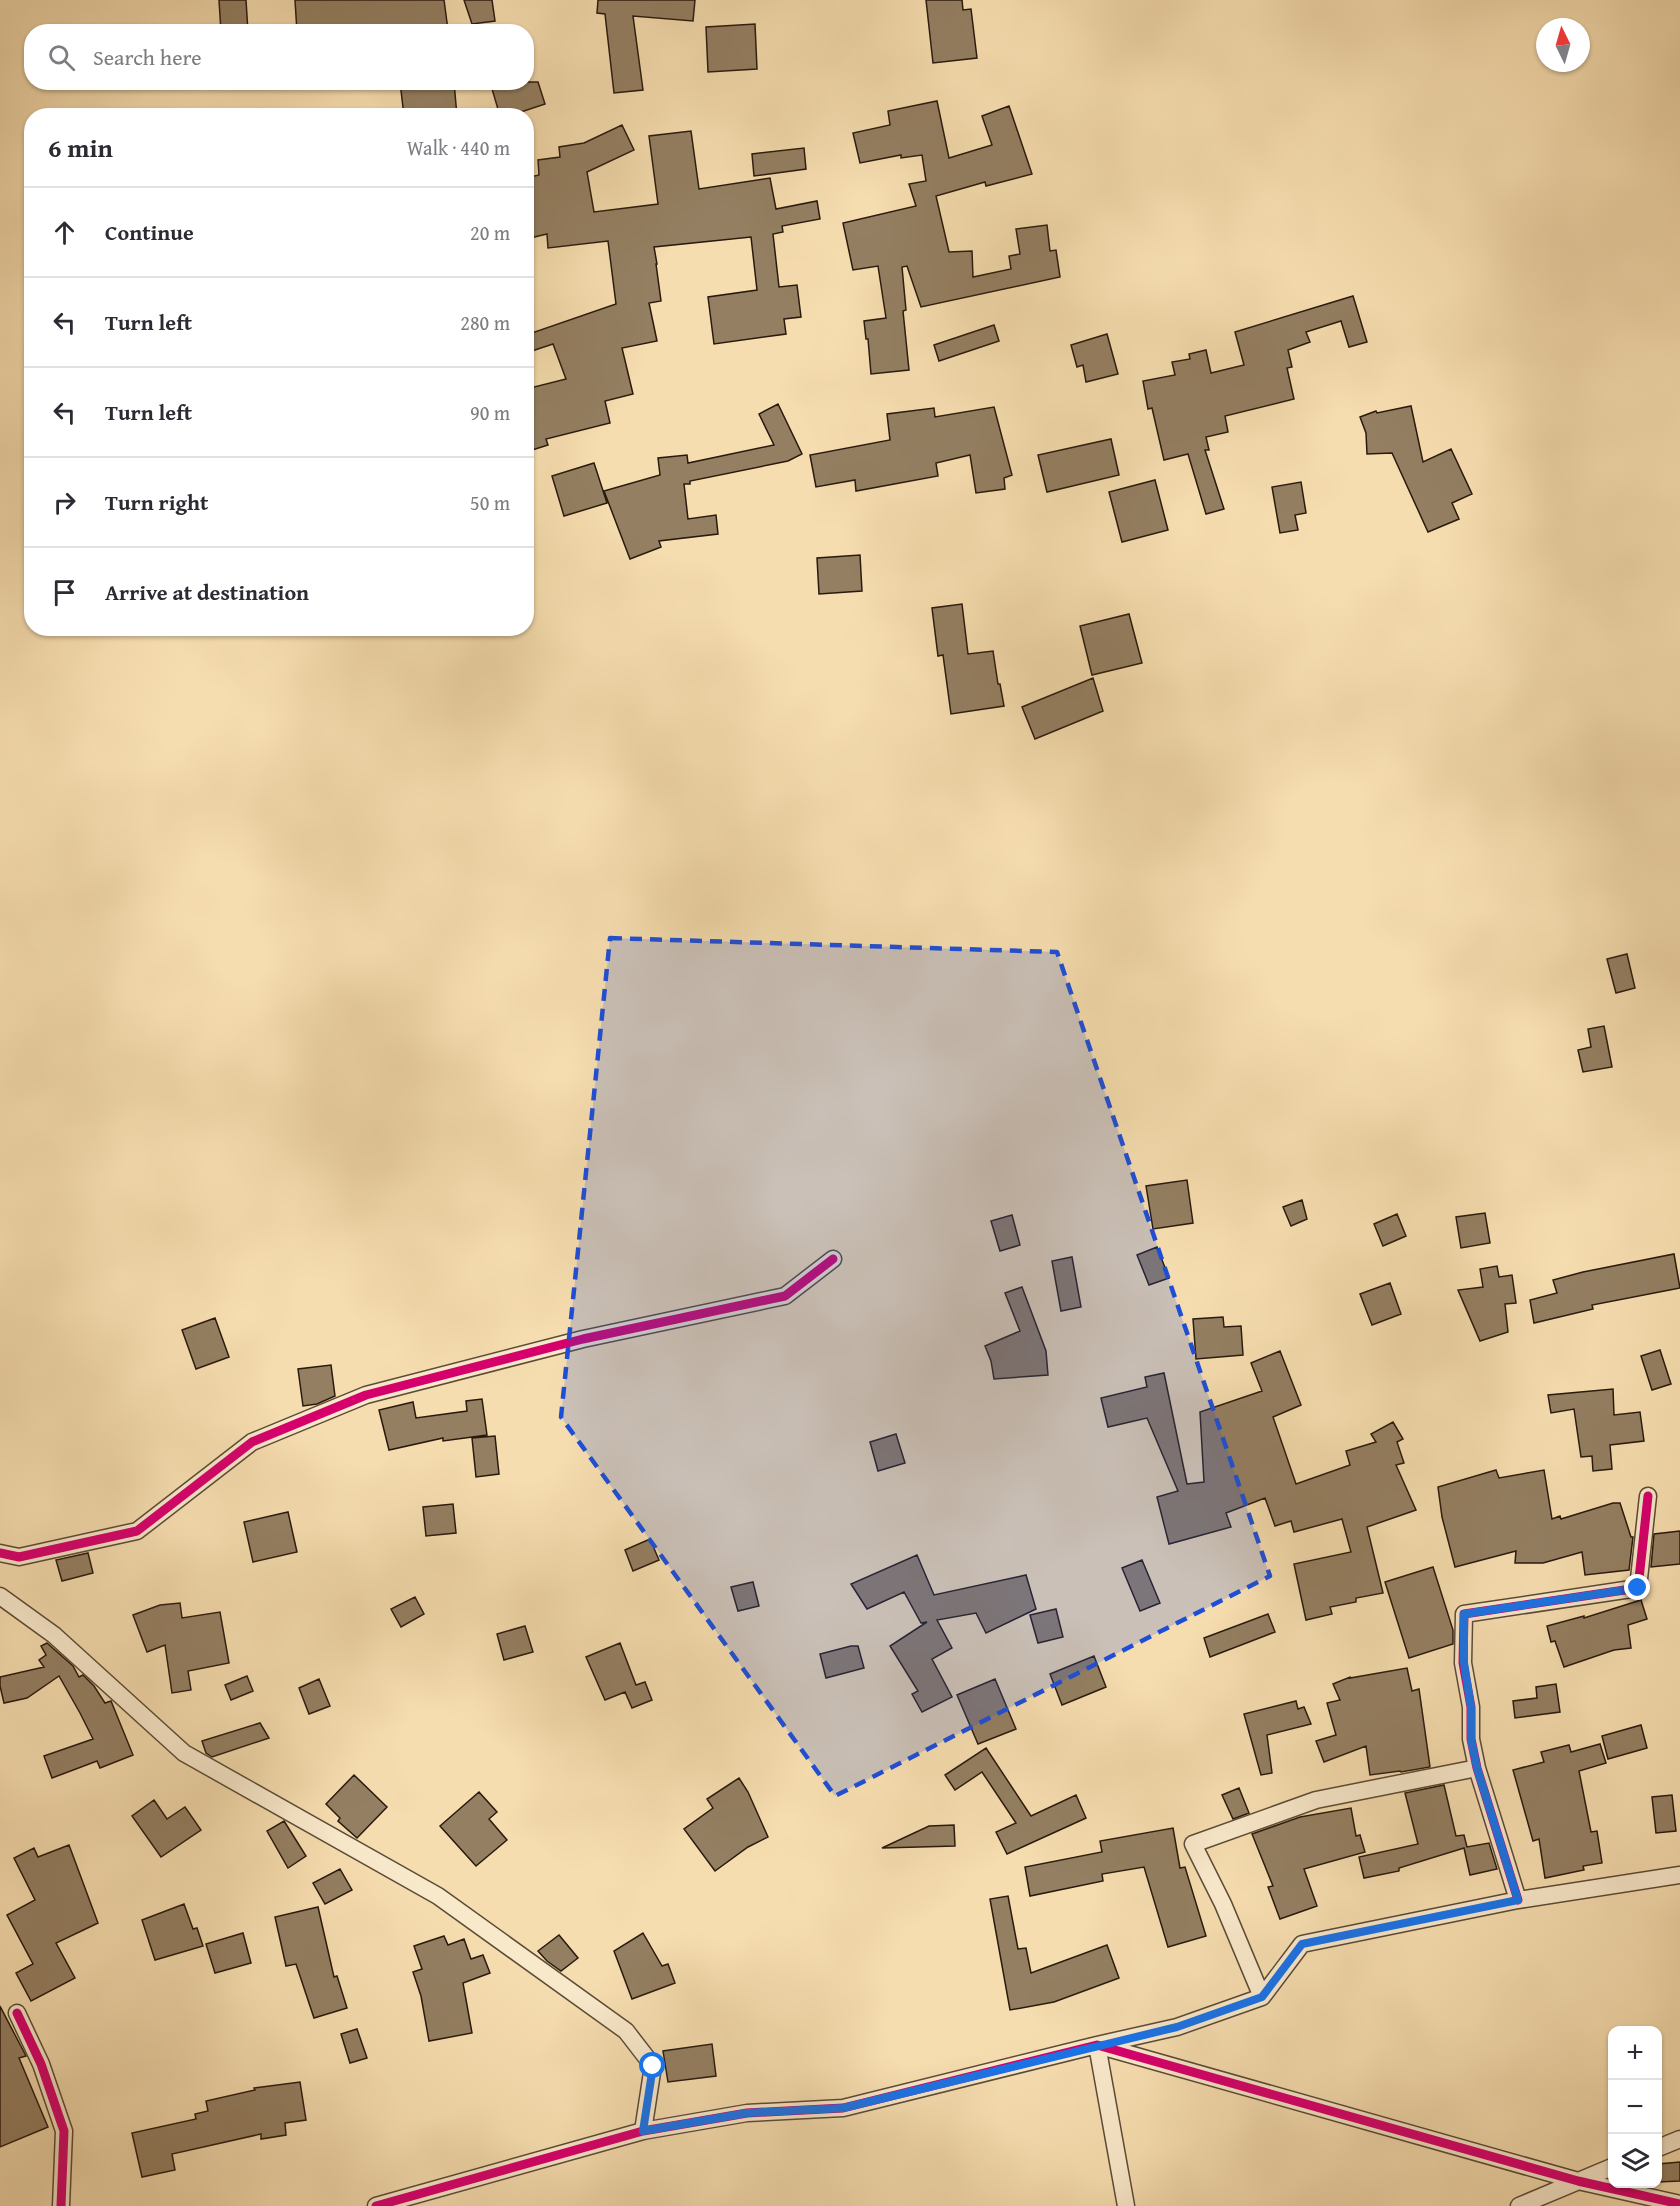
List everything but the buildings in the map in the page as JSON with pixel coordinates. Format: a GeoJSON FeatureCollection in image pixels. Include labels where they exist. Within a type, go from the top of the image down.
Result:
{"type":"FeatureCollection","features":[{"type":"Feature","properties":{"kind":"street"},"geometry":{"type":"LineString","coordinates":[[0,1553],[19,1557],[137,1531],[252,1442],[366,1395],[583,1339],[785,1296],[833,1259]]}},
{"type":"Feature","properties":{"kind":"street"},"geometry":{"type":"LineString","coordinates":[[1518,1900],[1477,1768],[1471,1739],[1471,1707],[1464,1663],[1464,1614],[1638,1588],[1648,1496]]}},
{"type":"Feature","properties":{"kind":"street"},"geometry":{"type":"LineString","coordinates":[[0,1596],[54,1635],[184,1753],[438,1896],[626,2031],[653,2066],[643,2131]]}},
{"type":"Feature","properties":{"kind":"street"},"geometry":{"type":"LineString","coordinates":[[1262,1997],[1223,1904],[1193,1844],[1316,1800],[1477,1768]]}},
{"type":"Feature","properties":{"kind":"street"},"geometry":{"type":"LineString","coordinates":[[385,2205],[643,2131],[747,2113],[843,2108],[1177,2027],[1262,1997],[1302,1944],[1518,1900],[1680,1875]]}},
{"type":"Feature","properties":{"kind":"street"},"geometry":{"type":"LineString","coordinates":[[17,2013],[41,2064],[64,2131],[61,2206]]}},
{"type":"Feature","properties":{"kind":"street"},"geometry":{"type":"LineString","coordinates":[[1097,2045],[1578,2181],[1680,2204]]}},
{"type":"Feature","properties":{"kind":"street"},"geometry":{"type":"LineString","coordinates":[[1097,2045],[1126,2206]]}},
{"type":"Feature","properties":{"kind":"street"},"geometry":{"type":"LineString","coordinates":[[1662,2146],[1680,2139]]}},
{"type":"Feature","properties":{"kind":"street"},"geometry":{"type":"LineString","coordinates":[[1519,2206],[1608,2169]]}},
{"type":"Feature","properties":{"kind":"highlighted area"},"geometry":{"type":"Polygon","coordinates":[[[610,938],[1057,952],[1270,1576],[835,1796],[561,1417],[610,938]]]}},
{"type":"Feature","properties":{"kind":"cycle path"},"geometry":{"type":"LineString","coordinates":[[0,1553],[19,1557],[137,1531],[252,1442],[366,1395],[583,1339],[785,1296],[833,1259]]}},
{"type":"Feature","properties":{"kind":"cycle path"},"geometry":{"type":"LineString","coordinates":[[1518,1900],[1477,1768],[1471,1739],[1471,1707],[1463,1663],[1464,1614],[1638,1588],[1648,1496]]}},
{"type":"Feature","properties":{"kind":"cycle path"},"geometry":{"type":"LineString","coordinates":[[17,2013],[41,2064],[64,2131],[61,2206]]}},
{"type":"Feature","properties":{"kind":"cycle path"},"geometry":{"type":"LineString","coordinates":[[376,2206],[643,2131],[747,2113],[843,2108],[1097,2045],[1578,2181],[1680,2204]]}},
{"type":"Feature","properties":{"kind":"route"},"geometry":{"type":"LineString","coordinates":[[653,2066],[643,2131],[747,2113],[802,2112],[843,2108],[1177,2027],[1262,1997],[1302,1944],[1518,1900],[1477,1768],[1471,1739],[1471,1707],[1464,1663],[1464,1614],[1638,1588]]}}]}
